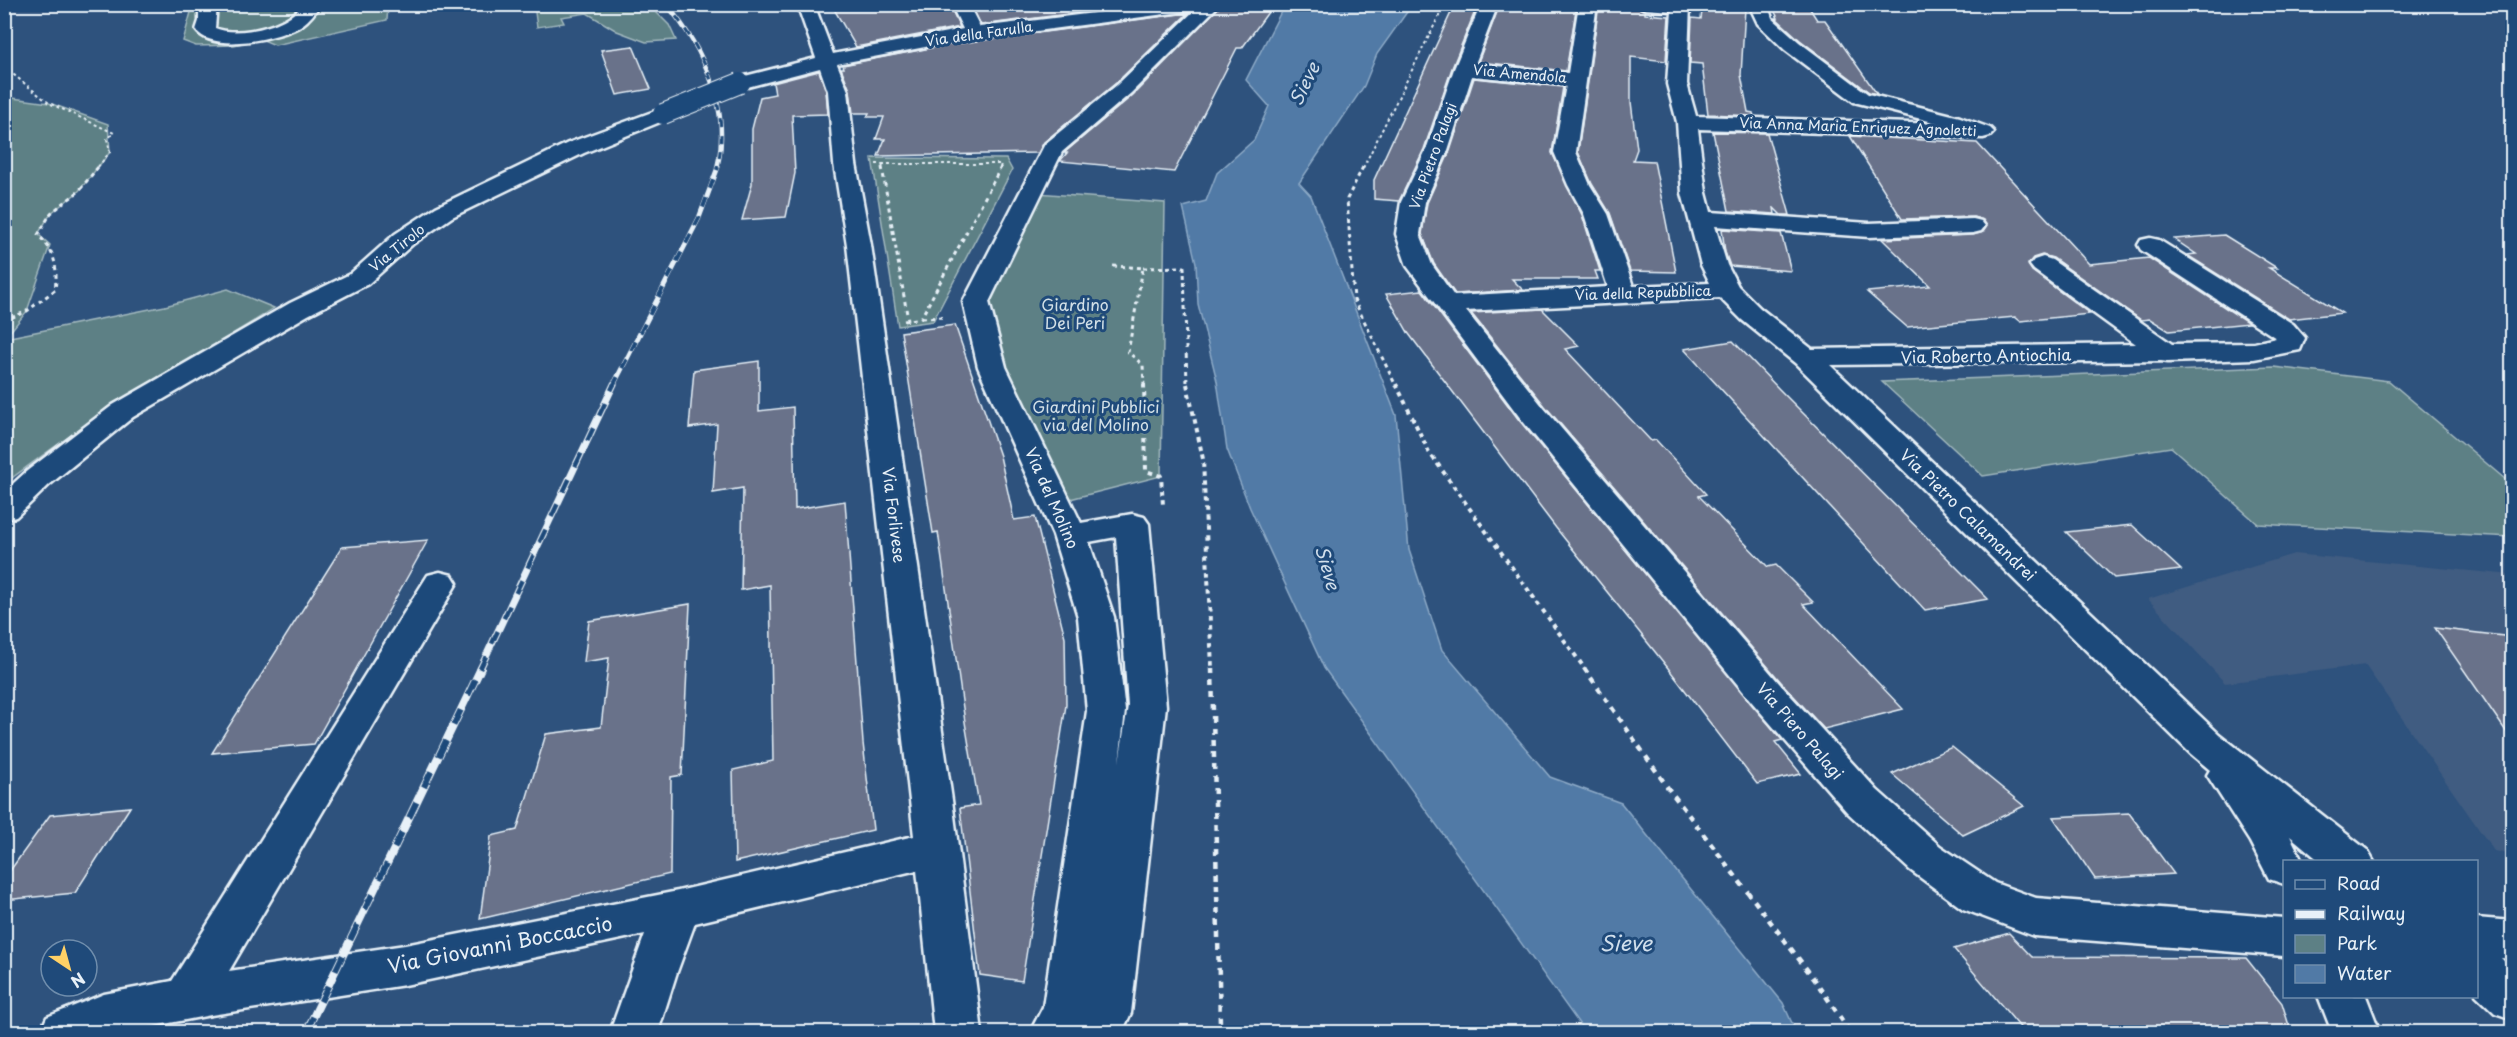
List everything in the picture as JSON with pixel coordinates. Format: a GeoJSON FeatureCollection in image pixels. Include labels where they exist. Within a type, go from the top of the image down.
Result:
{"type":"FeatureCollection","features":[{"type":"Feature","properties":{"kind":"street"},"geometry":{"type":"LineString","coordinates":[[208,4],[208,21],[205,30],[212,36],[232,37],[283,27],[305,14],[312,4]]}},
{"type":"Feature","properties":{"kind":"street","name":"Via Forlivese"},"geometry":{"type":"LineString","coordinates":[[805,4],[828,59],[838,91],[845,164],[852,197],[870,326],[958,1032]]}},
{"type":"Feature","properties":{"kind":"street"},"geometry":{"type":"LineString","coordinates":[[959,4],[972,29],[987,15]]}},
{"type":"Feature","properties":{"kind":"street","name":"Via della Farulla"},"geometry":{"type":"LineString","coordinates":[[828,59],[972,29],[1134,16],[1202,4]]}},
{"type":"Feature","properties":{"kind":"street","name":"Via del Molino"},"geometry":{"type":"LineString","coordinates":[[1060,1022],[1106,711],[1096,616],[1070,535],[992,367],[976,302],[1053,149],[1124,89],[1212,4]]}},
{"type":"Feature","properties":{"kind":"street","name":"Via Pietro Palagi"},"geometry":{"type":"LineString","coordinates":[[1447,304],[1420,266],[1408,234],[1413,202],[1437,150],[1464,69],[1490,4]]}},
{"type":"Feature","properties":{"kind":"street"},"geometry":{"type":"LineString","coordinates":[[1588,4],[1565,152],[1579,185],[1596,214],[1623,293]]}},
{"type":"Feature","properties":{"kind":"street"},"geometry":{"type":"LineString","coordinates":[[1645,4],[1681,6]]}},
{"type":"Feature","properties":{"kind":"street","name":"Via della Repubblica"},"geometry":{"type":"LineString","coordinates":[[1447,304],[1623,293],[1727,290],[1714,265],[1694,193],[1687,122],[1677,84],[1681,6]]}},
{"type":"Feature","properties":{"kind":"street","name":"Via Anna Maria Enriquez Agnoletti"},"geometry":{"type":"LineString","coordinates":[[1687,122],[1983,132],[1953,121],[1862,98],[1792,46],[1764,20],[1760,9]]}},
{"type":"Feature","properties":{"kind":"street","name":"Via Tirolo"},"geometry":{"type":"LineString","coordinates":[[4,510],[38,478],[123,411],[299,309],[359,279],[404,239],[444,212],[576,148],[740,83],[828,59]]}},
{"type":"Feature","properties":{"kind":"street","name":"Via Amendola"},"geometry":{"type":"LineString","coordinates":[[1464,69],[1576,80]]}},
{"type":"Feature","properties":{"kind":"street"},"geometry":{"type":"LineString","coordinates":[[1701,218],[1869,230],[1973,226]]}},
{"type":"Feature","properties":{"kind":"street","name":"Via Roberto Antiochia"},"geometry":{"type":"LineString","coordinates":[[1805,357],[2168,354],[2254,351],[2290,344],[2291,338],[2283,330],[2150,245]]}},
{"type":"Feature","properties":{"kind":"street"},"geometry":{"type":"LineString","coordinates":[[2043,265],[2168,354]]}},
{"type":"Feature","properties":{"kind":"street","name":"Via Pietro Calamandrei"},"geometry":{"type":"LineString","coordinates":[[1727,290],[1751,314],[1805,357],[2205,744]]}},
{"type":"Feature","properties":{"kind":"street","name":"Via Piero Palagi"},"geometry":{"type":"LineString","coordinates":[[1447,304],[1532,413],[1765,692],[1862,801],[1925,858],[1979,896],[2034,917],[2283,937]]}},
{"type":"Feature","properties":{"kind":"street"},"geometry":{"type":"LineString","coordinates":[[1060,1022],[1107,1013],[1148,706],[1132,524],[1070,535]]}},
{"type":"Feature","properties":{"kind":"street"},"geometry":{"type":"LineString","coordinates":[[187,998],[440,583]]}},
{"type":"Feature","properties":{"kind":"street"},"geometry":{"type":"LineString","coordinates":[[2205,744],[2351,860]]}},
{"type":"Feature","properties":{"kind":"street"},"geometry":{"type":"LineString","coordinates":[[2205,744],[2268,834],[2283,865]]}},
{"type":"Feature","properties":{"kind":"street","name":"Via Giovanni Boccaccio"},"geometry":{"type":"LineString","coordinates":[[64,1032],[104,1016],[187,998],[405,965],[678,909],[936,848]]}},
{"type":"Feature","properties":{"kind":"street"},"geometry":{"type":"LineString","coordinates":[[634,1032],[652,975],[678,909]]}},
{"type":"Feature","properties":{"kind":"street"},"geometry":{"type":"LineString","coordinates":[[2478,937],[2512,940]]}},
{"type":"Feature","properties":{"kind":"street"},"geometry":{"type":"LineString","coordinates":[[2478,967],[2512,998]]}},
{"type":"Feature","properties":{"kind":"street"},"geometry":{"type":"LineString","coordinates":[[2343,998],[2356,1032]]}},
{"type":"Feature","properties":{"kind":"path"},"geometry":{"type":"LineString","coordinates":[[4,8],[10,4]]}},
{"type":"Feature","properties":{"kind":"path"},"geometry":{"type":"LineString","coordinates":[[1444,4],[1347,199],[1354,300],[1429,452],[1549,617],[1668,788],[1815,980],[1850,1032]]}},
{"type":"Feature","properties":{"kind":"path"},"geometry":{"type":"LineString","coordinates":[[4,67],[49,103],[114,133],[107,139],[110,152],[78,192],[51,213],[38,235],[50,244],[54,256],[58,272],[55,290],[27,311],[4,321]]}},
{"type":"Feature","properties":{"kind":"path"},"geometry":{"type":"LineString","coordinates":[[870,326],[921,318],[1000,171],[1001,164],[872,164]]}},
{"type":"Feature","properties":{"kind":"path"},"geometry":{"type":"LineString","coordinates":[[882,164],[908,320]]}},
{"type":"Feature","properties":{"kind":"path"},"geometry":{"type":"LineString","coordinates":[[1113,266],[1184,267],[1186,381],[1203,459],[1211,637],[1220,1012],[1218,1032]]}},
{"type":"Feature","properties":{"kind":"path"},"geometry":{"type":"LineString","coordinates":[[1132,524],[1163,510],[1161,476],[1146,471],[1143,365],[1128,352],[1143,268]]}},
{"type":"Feature","properties":{"kind":"shaded area"},"geometry":{"type":"Polygon","coordinates":[[[2294,554],[2512,575],[2512,855],[2494,851],[2365,665],[2225,683],[2148,599],[2294,554]]]}},
{"type":"Feature","properties":{"kind":"green space"},"geometry":{"type":"Polygon","coordinates":[[[193,5],[388,5],[387,20],[275,45],[261,39],[234,45],[196,46],[183,41],[193,5]]]}},
{"type":"Feature","properties":{"kind":"green space"},"geometry":{"type":"Polygon","coordinates":[[[534,5],[649,5],[669,25],[676,40],[646,42],[617,31],[587,13],[561,17],[564,23],[537,27],[534,5]]]}},
{"type":"Feature","properties":{"kind":"green space"},"geometry":{"type":"Polygon","coordinates":[[[5,97],[49,103],[108,124],[110,152],[78,192],[51,213],[38,234],[50,245],[27,311],[5,338],[5,97]]]}},
{"type":"Feature","properties":{"kind":"green space"},"geometry":{"type":"Polygon","coordinates":[[[872,158],[1006,159],[1012,170],[933,321],[898,326],[872,158]]]}},
{"type":"Feature","properties":{"kind":"green space","name":"Giardino Dei Peri"},"geometry":{"type":"Polygon","coordinates":[[[1037,193],[1165,203],[1161,476],[1062,501],[996,367],[980,303],[1037,193]]]}},
{"type":"Feature","properties":{"kind":"green space"},"geometry":{"type":"Polygon","coordinates":[[[228,289],[274,308],[120,401],[5,483],[5,338],[165,306],[228,289]]]}},
{"type":"Feature","properties":{"kind":"green space"},"geometry":{"type":"Polygon","coordinates":[[[2274,367],[2389,381],[2512,485],[2512,537],[2258,524],[2171,447],[1983,476],[1882,382],[2274,367]]]}},
{"type":"Feature","properties":{"kind":"water","name":"Sieve"},"geometry":{"type":"Polygon","coordinates":[[[1285,4],[1412,5],[1377,54],[1364,86],[1299,183],[1311,196],[1396,415],[1409,550],[1442,650],[1550,777],[1621,803],[1783,1003],[1796,1032],[1585,1032],[1324,668],[1250,508],[1227,449],[1217,381],[1198,304],[1196,263],[1183,207],[1206,201],[1217,173],[1254,140],[1269,106],[1246,80],[1285,4]]]}},
{"type":"Feature","properties":{"kind":"building"},"geometry":{"type":"Polygon","coordinates":[[[831,4],[949,4],[960,27],[856,47],[831,4]]]}},
{"type":"Feature","properties":{"kind":"building"},"geometry":{"type":"Polygon","coordinates":[[[971,4],[1145,4],[981,25],[971,4]]]}},
{"type":"Feature","properties":{"kind":"building"},"geometry":{"type":"Polygon","coordinates":[[[1222,4],[1274,4],[1242,48],[1237,48],[1174,172],[1060,161],[1067,153],[1064,153],[1133,95],[1222,4]]]}},
{"type":"Feature","properties":{"kind":"building"},"geometry":{"type":"Polygon","coordinates":[[[1455,4],[1478,4],[1452,68],[1424,149],[1399,201],[1374,199],[1374,180],[1455,4]]]}},
{"type":"Feature","properties":{"kind":"building"},"geometry":{"type":"Polygon","coordinates":[[[1500,4],[1577,4],[1566,71],[1478,62],[1500,4]]]}},
{"type":"Feature","properties":{"kind":"building"},"geometry":{"type":"Polygon","coordinates":[[[1703,4],[1745,8],[1741,75],[1748,112],[1753,113],[1754,116],[1708,114],[1702,64],[1690,63],[1692,18],[1701,19],[1703,4]]]}},
{"type":"Feature","properties":{"kind":"building"},"geometry":{"type":"Polygon","coordinates":[[[1771,4],[1807,4],[1817,20],[1825,20],[1877,94],[1869,92],[1800,40],[1776,18],[1778,18],[1771,4]]]}},
{"type":"Feature","properties":{"kind":"building"},"geometry":{"type":"Polygon","coordinates":[[[1599,5],[1638,8],[1645,11],[1645,14],[1669,16],[1666,61],[1631,57],[1631,102],[1637,149],[1633,160],[1654,161],[1676,272],[1630,271],[1610,213],[1592,184],[1578,152],[1599,5]]]}},
{"type":"Feature","properties":{"kind":"building"},"geometry":{"type":"Polygon","coordinates":[[[1188,13],[1116,83],[1044,142],[1038,153],[878,156],[885,139],[876,139],[884,117],[867,117],[869,113],[853,113],[850,90],[841,68],[844,68],[843,65],[946,45],[1188,13]]]}},
{"type":"Feature","properties":{"kind":"building"},"geometry":{"type":"Polygon","coordinates":[[[633,46],[651,89],[617,95],[601,50],[633,46]]]}},
{"type":"Feature","properties":{"kind":"building"},"geometry":{"type":"Polygon","coordinates":[[[819,71],[826,91],[828,114],[792,115],[795,173],[786,217],[742,220],[752,184],[752,129],[760,97],[775,94],[773,83],[819,71]]]}},
{"type":"Feature","properties":{"kind":"building"},"geometry":{"type":"Polygon","coordinates":[[[1474,78],[1563,87],[1552,153],[1582,215],[1600,271],[1595,271],[1598,279],[1512,279],[1523,290],[1455,294],[1434,264],[1422,234],[1427,203],[1450,151],[1474,78]]]}},
{"type":"Feature","properties":{"kind":"building"},"geometry":{"type":"Polygon","coordinates":[[[1713,132],[1767,133],[1790,215],[1781,215],[1774,208],[1775,214],[1729,211],[1713,132]]]}},
{"type":"Feature","properties":{"kind":"building"},"geometry":{"type":"Polygon","coordinates":[[[1850,136],[1977,143],[2089,264],[2149,258],[2249,323],[2169,331],[2150,319],[2141,320],[2053,258],[2042,255],[2033,258],[2028,264],[2032,271],[2090,314],[2020,321],[2015,317],[1907,327],[1867,292],[1930,286],[1882,239],[1973,235],[1983,232],[1987,226],[1983,220],[1973,217],[1902,219],[1850,136]]]}},
{"type":"Feature","properties":{"kind":"building"},"geometry":{"type":"Polygon","coordinates":[[[1722,229],[1781,233],[1791,271],[1730,266],[1725,252],[1722,229]]]}},
{"type":"Feature","properties":{"kind":"building"},"geometry":{"type":"Polygon","coordinates":[[[2224,235],[2277,268],[2269,268],[2342,313],[2289,319],[2187,255],[2196,254],[2174,239],[2224,235]]]}},
{"type":"Feature","properties":{"kind":"building"},"geometry":{"type":"Polygon","coordinates":[[[1422,290],[1519,420],[1782,740],[1775,742],[1801,774],[1757,784],[1556,528],[1409,334],[1386,294],[1422,290]]]}},
{"type":"Feature","properties":{"kind":"building"},"geometry":{"type":"Polygon","coordinates":[[[1542,309],[1579,346],[1565,349],[1651,441],[1656,440],[1706,494],[1699,496],[1768,567],[1776,565],[1813,602],[1803,604],[1903,709],[1824,729],[1781,682],[1545,406],[1471,313],[1542,309]]]}},
{"type":"Feature","properties":{"kind":"building"},"geometry":{"type":"Polygon","coordinates":[[[955,325],[1000,456],[1014,520],[1035,517],[1065,637],[1066,705],[1022,981],[980,975],[960,808],[979,805],[938,532],[933,533],[901,332],[955,325]]]}},
{"type":"Feature","properties":{"kind":"building"},"geometry":{"type":"Polygon","coordinates":[[[1733,341],[1988,599],[1925,610],[1684,349],[1733,341]]]}},
{"type":"Feature","properties":{"kind":"building"},"geometry":{"type":"Polygon","coordinates":[[[759,361],[759,411],[793,407],[795,509],[845,501],[863,743],[873,830],[735,862],[733,770],[773,761],[770,585],[741,590],[743,488],[713,493],[717,424],[689,428],[694,370],[759,361]]]}},
{"type":"Feature","properties":{"kind":"building"},"geometry":{"type":"Polygon","coordinates":[[[2132,525],[2181,570],[2114,578],[2066,532],[2132,525]]]}},
{"type":"Feature","properties":{"kind":"building"},"geometry":{"type":"Polygon","coordinates":[[[428,540],[314,744],[212,753],[342,547],[428,540]]]}},
{"type":"Feature","properties":{"kind":"building"},"geometry":{"type":"Polygon","coordinates":[[[690,604],[682,775],[671,777],[670,874],[480,919],[491,836],[517,830],[546,734],[601,727],[609,658],[584,662],[589,621],[690,604]]]}},
{"type":"Feature","properties":{"kind":"building"},"geometry":{"type":"Polygon","coordinates":[[[2435,628],[2512,637],[2512,740],[2435,628]]]}},
{"type":"Feature","properties":{"kind":"building"},"geometry":{"type":"Polygon","coordinates":[[[1952,747],[2024,806],[1963,835],[1892,774],[1952,747]]]}},
{"type":"Feature","properties":{"kind":"building"},"geometry":{"type":"Polygon","coordinates":[[[130,807],[75,893],[4,900],[4,879],[50,815],[130,807]]]}},
{"type":"Feature","properties":{"kind":"building"},"geometry":{"type":"Polygon","coordinates":[[[2129,813],[2174,874],[2095,879],[2053,817],[2129,813]]]}},
{"type":"Feature","properties":{"kind":"building"},"geometry":{"type":"Polygon","coordinates":[[[2009,933],[2032,957],[2246,958],[2282,1003],[2291,1032],[2024,1032],[1954,949],[2009,933]]]}},
{"type":"Feature","properties":{"kind":"railway"},"geometry":{"type":"LineString","coordinates":[[666,4],[692,40],[711,80],[721,124],[721,146],[717,168]]}},
{"type":"Feature","properties":{"kind":"railway"},"geometry":{"type":"LineString","coordinates":[[614,385],[699,218],[718,167]]}},
{"type":"Feature","properties":{"kind":"railway"},"geometry":{"type":"LineString","coordinates":[[480,669],[614,385]]}},
{"type":"Feature","properties":{"kind":"railway"},"geometry":{"type":"LineString","coordinates":[[306,1032],[481,668]]}},
{"type":"Feature","properties":{"kind":"park label","name":"Giardini Pubblici via del Molino"},"geometry":{"type":"Point","coordinates":[1096,416]}}]}
